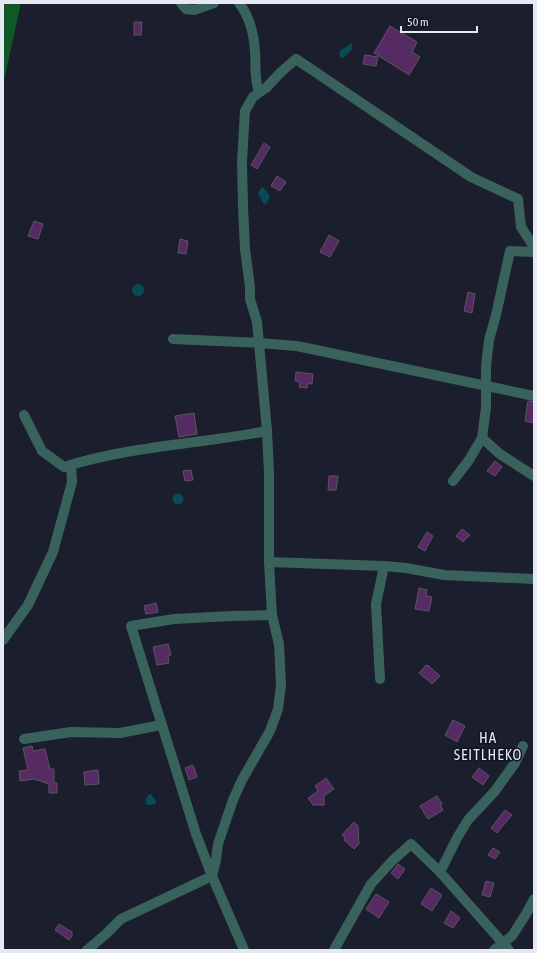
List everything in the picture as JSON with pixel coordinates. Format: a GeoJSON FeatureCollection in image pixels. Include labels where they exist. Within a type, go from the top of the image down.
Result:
{"type":"FeatureCollection","features":[{"type":"Feature","properties":{"kind":"street"},"geometry":{"type":"LineString","coordinates":[[182,3],[186,9],[194,10],[214,3]]}},
{"type":"Feature","properties":{"kind":"street"},"geometry":{"type":"LineString","coordinates":[[238,3],[246,12],[252,30],[255,52],[256,84],[259,92]]}},
{"type":"Feature","properties":{"kind":"street"},"geometry":{"type":"LineString","coordinates":[[212,876],[218,844],[233,800],[242,780],[270,731],[278,708],[281,685],[279,644],[272,616],[269,562],[269,473],[267,431],[259,342],[250,299],[244,221],[242,161],[246,111],[253,97],[272,82],[296,59],[471,177],[518,199],[522,227],[534,247]]}},
{"type":"Feature","properties":{"kind":"street"},"geometry":{"type":"LineString","coordinates":[[453,481],[469,460],[482,438],[486,408],[486,367],[489,340],[510,251],[534,252]]}},
{"type":"Feature","properties":{"kind":"street"},"geometry":{"type":"LineString","coordinates":[[174,339],[259,342],[297,346],[534,396]]}},
{"type":"Feature","properties":{"kind":"street"},"geometry":{"type":"LineString","coordinates":[[24,415],[42,450],[64,467],[98,457],[142,448],[192,443],[267,431]]}},
{"type":"Feature","properties":{"kind":"street"},"geometry":{"type":"LineString","coordinates":[[482,438],[500,454],[534,476]]}},
{"type":"Feature","properties":{"kind":"street"},"geometry":{"type":"LineString","coordinates":[[3,640],[28,605],[53,552],[72,482],[71,465]]}},
{"type":"Feature","properties":{"kind":"street"},"geometry":{"type":"LineString","coordinates":[[269,562],[384,566],[406,568],[444,575],[534,579]]}},
{"type":"Feature","properties":{"kind":"street"},"geometry":{"type":"LineString","coordinates":[[380,679],[376,604],[384,566]]}},
{"type":"Feature","properties":{"kind":"street"},"geometry":{"type":"LineString","coordinates":[[244,950],[212,876],[196,834],[131,626],[174,619],[232,616],[272,616]]}},
{"type":"Feature","properties":{"kind":"street"},"geometry":{"type":"LineString","coordinates":[[24,739],[71,732],[120,733],[161,725]]}},
{"type":"Feature","properties":{"kind":"street"},"geometry":{"type":"LineString","coordinates":[[440,872],[468,820],[495,792],[515,763],[523,746]]}},
{"type":"Feature","properties":{"kind":"street"},"geometry":{"type":"LineString","coordinates":[[334,950],[371,884],[392,861],[411,844],[440,872],[497,938],[506,946]]}},
{"type":"Feature","properties":{"kind":"street"},"geometry":{"type":"LineString","coordinates":[[87,950],[121,919],[212,876]]}},
{"type":"Feature","properties":{"kind":"street"},"geometry":{"type":"LineString","coordinates":[[494,950],[506,946],[534,899]]}},
{"type":"Feature","properties":{"kind":"green space"},"geometry":{"type":"Polygon","coordinates":[[[3,3],[21,3],[5,76],[3,79],[3,3]]]}},
{"type":"Feature","properties":{"kind":"water"},"geometry":{"type":"Polygon","coordinates":[[[352,43],[351,50],[344,58],[341,58],[339,53],[340,51],[352,43]]]}},
{"type":"Feature","properties":{"kind":"water"},"geometry":{"type":"Polygon","coordinates":[[[263,187],[270,196],[266,205],[263,203],[258,193],[263,187]]]}},
{"type":"Feature","properties":{"kind":"water"},"geometry":{"type":"Polygon","coordinates":[[[138,284],[142,286],[144,290],[142,294],[138,296],[134,294],[132,290],[134,286],[138,284]]]}},
{"type":"Feature","properties":{"kind":"water"},"geometry":{"type":"Polygon","coordinates":[[[176,494],[180,494],[182,495],[182,503],[176,504],[173,501],[173,497],[176,494]]]}},
{"type":"Feature","properties":{"kind":"water"},"geometry":{"type":"Polygon","coordinates":[[[149,794],[151,794],[155,799],[156,804],[146,804],[146,799],[149,794]]]}},
{"type":"Feature","properties":{"kind":"building"},"geometry":{"type":"Polygon","coordinates":[[[134,22],[142,22],[141,35],[134,35],[134,22]]]}},
{"type":"Feature","properties":{"kind":"building"},"geometry":{"type":"Polygon","coordinates":[[[390,26],[417,42],[412,52],[420,57],[409,75],[374,53],[390,26]]]}},
{"type":"Feature","properties":{"kind":"building"},"geometry":{"type":"Polygon","coordinates":[[[365,55],[378,57],[376,66],[363,64],[365,55]]]}},
{"type":"Feature","properties":{"kind":"building"},"geometry":{"type":"Polygon","coordinates":[[[264,143],[270,147],[257,169],[251,165],[264,143]]]}},
{"type":"Feature","properties":{"kind":"building"},"geometry":{"type":"Polygon","coordinates":[[[277,176],[286,182],[280,191],[271,186],[277,176]]]}},
{"type":"Feature","properties":{"kind":"building"},"geometry":{"type":"Polygon","coordinates":[[[34,221],[43,224],[38,239],[28,236],[34,221]]]}},
{"type":"Feature","properties":{"kind":"building"},"geometry":{"type":"Polygon","coordinates":[[[329,235],[339,241],[330,257],[320,252],[329,235]]]}},
{"type":"Feature","properties":{"kind":"building"},"geometry":{"type":"Polygon","coordinates":[[[180,239],[188,241],[186,254],[178,253],[180,239]]]}},
{"type":"Feature","properties":{"kind":"building"},"geometry":{"type":"Polygon","coordinates":[[[468,292],[475,294],[472,313],[464,311],[468,292]]]}},
{"type":"Feature","properties":{"kind":"building"},"geometry":{"type":"Polygon","coordinates":[[[296,372],[313,374],[312,384],[308,383],[307,388],[299,387],[300,382],[295,381],[296,372]]]}},
{"type":"Feature","properties":{"kind":"building"},"geometry":{"type":"Polygon","coordinates":[[[528,401],[534,402],[534,423],[525,421],[528,401]]]}},
{"type":"Feature","properties":{"kind":"building"},"geometry":{"type":"Polygon","coordinates":[[[194,413],[197,434],[179,437],[175,416],[194,413]]]}},
{"type":"Feature","properties":{"kind":"building"},"geometry":{"type":"Polygon","coordinates":[[[495,461],[502,467],[495,476],[487,471],[495,461]]]}},
{"type":"Feature","properties":{"kind":"building"},"geometry":{"type":"Polygon","coordinates":[[[191,470],[193,480],[185,481],[183,471],[191,470]]]}},
{"type":"Feature","properties":{"kind":"building"},"geometry":{"type":"Polygon","coordinates":[[[329,476],[338,476],[336,490],[328,490],[329,476]]]}},
{"type":"Feature","properties":{"kind":"building"},"geometry":{"type":"Polygon","coordinates":[[[462,529],[470,535],[463,542],[456,536],[462,529]]]}},
{"type":"Feature","properties":{"kind":"building"},"geometry":{"type":"Polygon","coordinates":[[[427,532],[433,536],[425,551],[418,547],[427,532]]]}},
{"type":"Feature","properties":{"kind":"building"},"geometry":{"type":"Polygon","coordinates":[[[419,588],[427,590],[426,596],[432,597],[429,611],[415,609],[419,588]]]}},
{"type":"Feature","properties":{"kind":"building"},"geometry":{"type":"Polygon","coordinates":[[[156,603],[158,612],[146,614],[144,606],[156,603]]]}},
{"type":"Feature","properties":{"kind":"building"},"geometry":{"type":"Polygon","coordinates":[[[168,644],[171,655],[168,656],[169,663],[157,665],[153,647],[168,644]]]}},
{"type":"Feature","properties":{"kind":"building"},"geometry":{"type":"Polygon","coordinates":[[[426,665],[440,676],[432,684],[419,673],[426,665]]]}},
{"type":"Feature","properties":{"kind":"building"},"geometry":{"type":"Polygon","coordinates":[[[453,720],[465,726],[457,742],[445,735],[453,720]]]}},
{"type":"Feature","properties":{"kind":"building"},"geometry":{"type":"Polygon","coordinates":[[[32,746],[33,751],[45,749],[50,769],[54,769],[54,783],[57,783],[57,793],[49,793],[49,784],[34,779],[20,781],[19,771],[28,770],[23,748],[32,746]]]}},
{"type":"Feature","properties":{"kind":"building"},"geometry":{"type":"Polygon","coordinates":[[[193,765],[197,777],[189,780],[185,768],[193,765]]]}},
{"type":"Feature","properties":{"kind":"building"},"geometry":{"type":"Polygon","coordinates":[[[479,768],[489,776],[483,785],[472,777],[479,768]]]}},
{"type":"Feature","properties":{"kind":"building"},"geometry":{"type":"Polygon","coordinates":[[[98,770],[99,784],[85,785],[84,772],[98,770]]]}},
{"type":"Feature","properties":{"kind":"building"},"geometry":{"type":"Polygon","coordinates":[[[326,778],[334,789],[324,796],[324,805],[313,805],[308,798],[318,791],[315,786],[326,778]]]}},
{"type":"Feature","properties":{"kind":"building"},"geometry":{"type":"Polygon","coordinates":[[[437,796],[442,804],[440,805],[443,810],[428,819],[420,806],[437,796]]]}},
{"type":"Feature","properties":{"kind":"building"},"geometry":{"type":"Polygon","coordinates":[[[505,810],[512,815],[497,833],[491,828],[505,810]]]}},
{"type":"Feature","properties":{"kind":"building"},"geometry":{"type":"Polygon","coordinates":[[[354,822],[358,826],[359,844],[354,849],[344,840],[345,838],[342,835],[354,822]]]}},
{"type":"Feature","properties":{"kind":"building"},"geometry":{"type":"Polygon","coordinates":[[[493,848],[500,852],[495,859],[488,855],[493,848]]]}},
{"type":"Feature","properties":{"kind":"building"},"geometry":{"type":"Polygon","coordinates":[[[398,864],[405,869],[398,879],[391,873],[398,864]]]}},
{"type":"Feature","properties":{"kind":"building"},"geometry":{"type":"Polygon","coordinates":[[[486,881],[494,883],[490,897],[482,895],[486,881]]]}},
{"type":"Feature","properties":{"kind":"building"},"geometry":{"type":"Polygon","coordinates":[[[431,888],[442,895],[432,911],[421,904],[431,888]]]}},
{"type":"Feature","properties":{"kind":"building"},"geometry":{"type":"Polygon","coordinates":[[[376,894],[389,902],[379,918],[366,909],[376,894]]]}},
{"type":"Feature","properties":{"kind":"building"},"geometry":{"type":"Polygon","coordinates":[[[451,911],[460,918],[453,928],[444,923],[451,911]]]}},
{"type":"Feature","properties":{"kind":"building"},"geometry":{"type":"Polygon","coordinates":[[[59,924],[72,932],[72,936],[69,940],[55,930],[59,924]]]}},
{"type":"Feature","properties":{"kind":"district","name":"HA SEITLHEKO"},"geometry":{"type":"Point","coordinates":[488,746]}}]}
